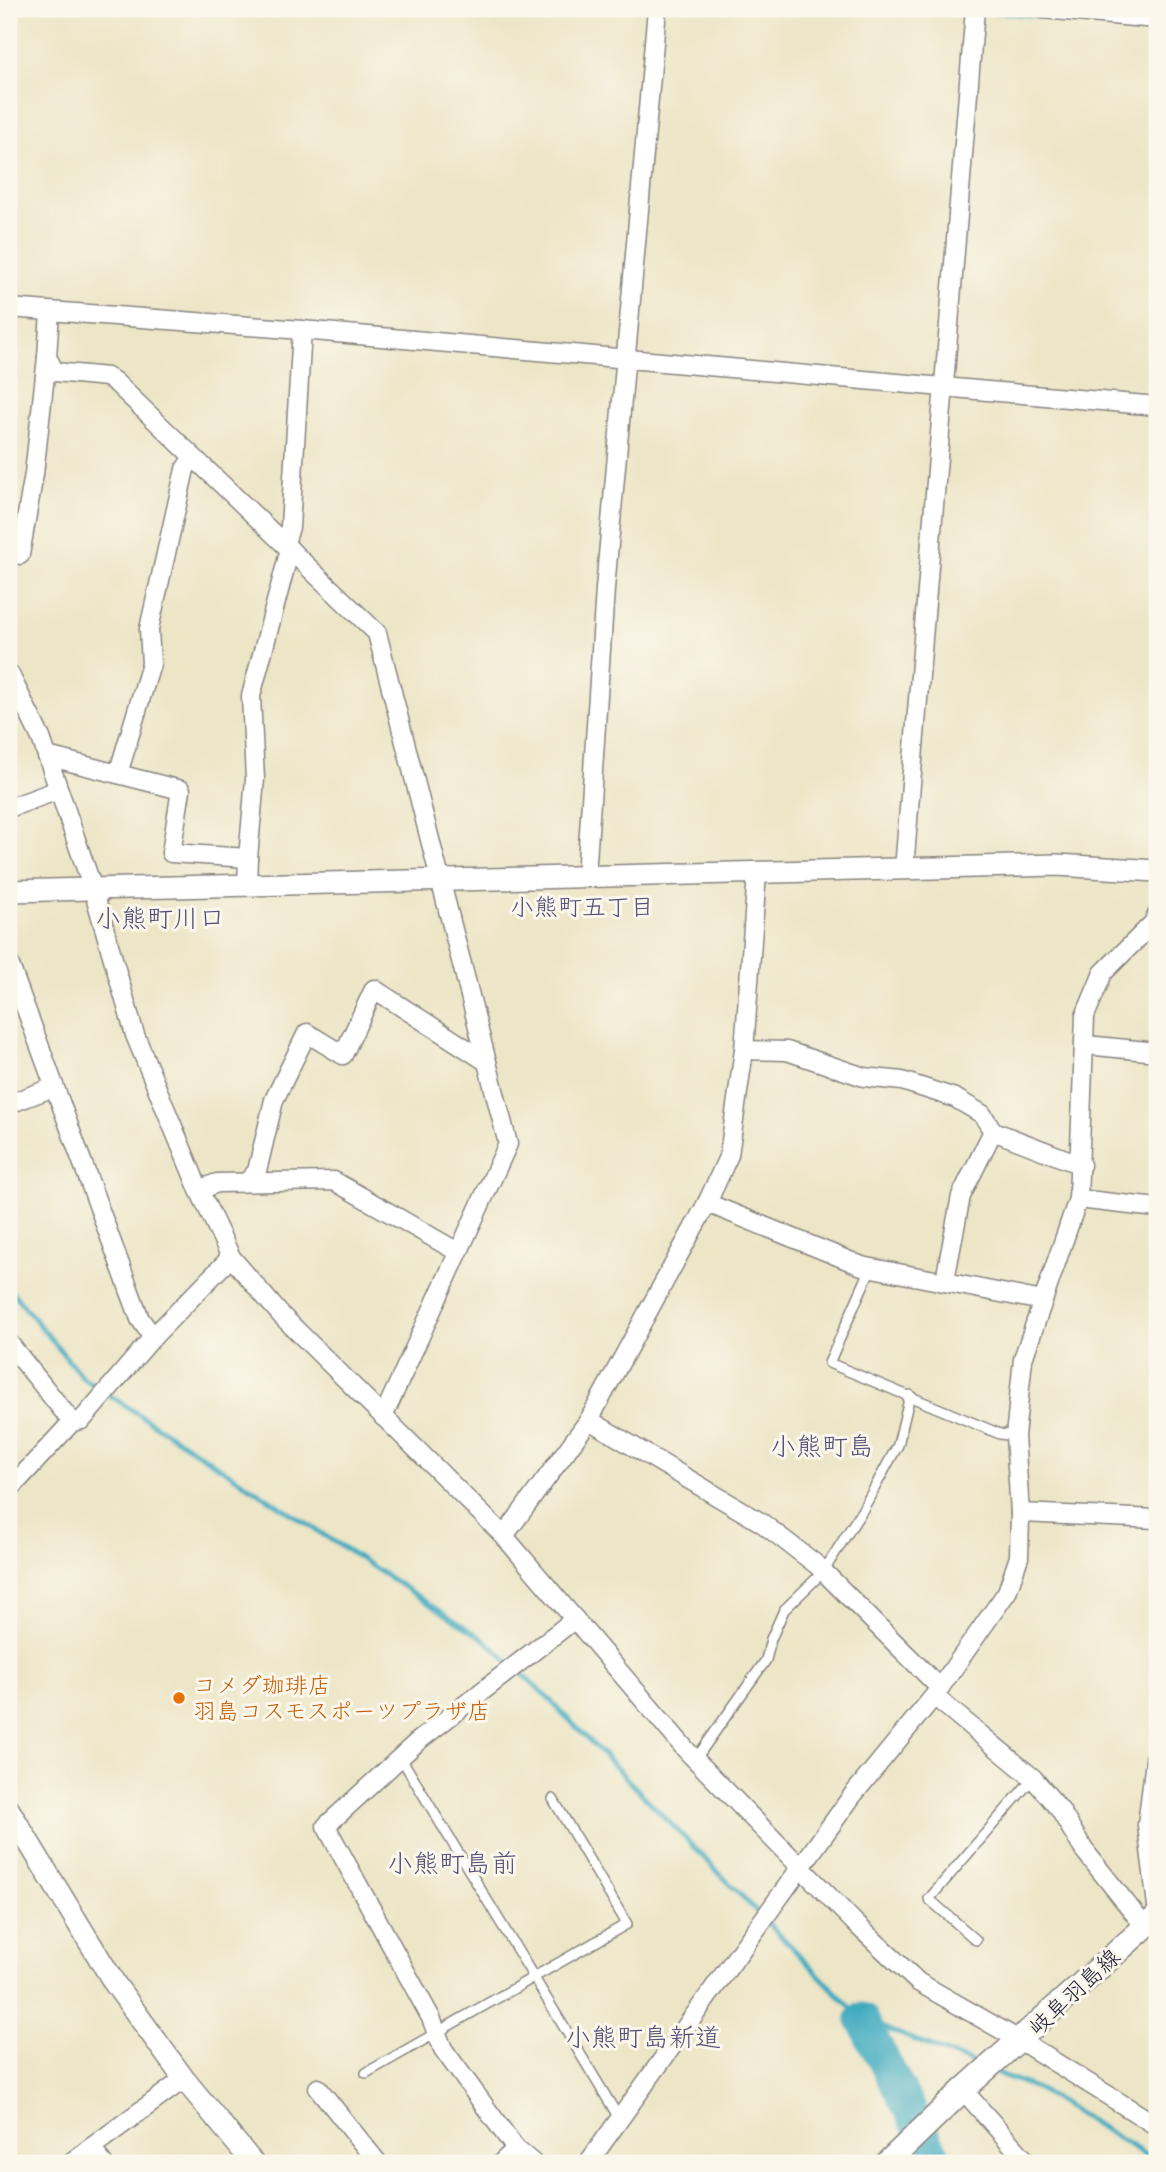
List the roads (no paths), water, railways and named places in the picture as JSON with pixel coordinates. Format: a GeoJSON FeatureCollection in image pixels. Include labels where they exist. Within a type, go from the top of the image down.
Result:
{"type":"FeatureCollection","features":[{"type":"Feature","properties":{"kind":"main road","name":"岐阜羽島線"},"geometry":{"type":"LineString","coordinates":[[898,2157],[966,2087],[1014,2047],[1151,1921]]}},
{"type":"Feature","properties":{"kind":"street"},"geometry":{"type":"LineString","coordinates":[[586,877],[605,589],[657,9]]}},
{"type":"Feature","properties":{"kind":"street"},"geometry":{"type":"LineString","coordinates":[[904,869],[975,9]]}},
{"type":"Feature","properties":{"kind":"street"},"geometry":{"type":"LineString","coordinates":[[1043,9],[1157,19]]}},
{"type":"Feature","properties":{"kind":"street"},"geometry":{"type":"LineString","coordinates":[[9,308],[302,330],[1157,406]]}},
{"type":"Feature","properties":{"kind":"street"},"geometry":{"type":"LineString","coordinates":[[20,555],[34,474],[50,312]]}},
{"type":"Feature","properties":{"kind":"street"},"geometry":{"type":"LineString","coordinates":[[247,885],[254,779],[251,696],[288,546],[302,330]]}},
{"type":"Feature","properties":{"kind":"street"},"geometry":{"type":"LineString","coordinates":[[47,357],[55,372],[107,377],[115,382],[377,633],[508,1144],[383,1418]]}},
{"type":"Feature","properties":{"kind":"street"},"geometry":{"type":"LineString","coordinates":[[118,774],[151,664],[149,629],[185,469],[193,457]]}},
{"type":"Feature","properties":{"kind":"street"},"geometry":{"type":"LineString","coordinates":[[9,673],[47,756],[93,889],[135,1035],[198,1190],[231,1257],[280,1314],[504,1536],[695,1760],[800,1868],[918,1982],[1014,2047],[1157,2126]]}},
{"type":"Feature","properties":{"kind":"street"},"geometry":{"type":"LineString","coordinates":[[47,756],[181,790],[171,853],[248,858]]}},
{"type":"Feature","properties":{"kind":"street"},"geometry":{"type":"LineString","coordinates":[[9,808],[58,790]]}},
{"type":"Feature","properties":{"kind":"street"},"geometry":{"type":"LineString","coordinates":[[9,891],[1057,865],[1157,871]]}},
{"type":"Feature","properties":{"kind":"street"},"geometry":{"type":"LineString","coordinates":[[504,1536],[589,1420],[707,1203],[729,1156],[744,1050],[757,873]]}},
{"type":"Feature","properties":{"kind":"street"},"geometry":{"type":"LineString","coordinates":[[588,2163],[852,1796],[937,1692],[1007,1592],[1019,1558],[1020,1513],[1014,1437],[1023,1359],[1079,1199],[1085,1016],[1103,973],[1153,923],[1157,915]]}},
{"type":"Feature","properties":{"kind":"street"},"geometry":{"type":"LineString","coordinates":[[9,963],[139,1318],[153,1337]]}},
{"type":"Feature","properties":{"kind":"street"},"geometry":{"type":"LineString","coordinates":[[247,1182],[257,1171],[274,1100],[307,1033],[343,1055],[374,989],[487,1062]]}},
{"type":"Feature","properties":{"kind":"street"},"geometry":{"type":"LineString","coordinates":[[1086,1045],[1157,1052]]}},
{"type":"Feature","properties":{"kind":"street"},"geometry":{"type":"LineString","coordinates":[[744,1050],[787,1051],[864,1077],[902,1081],[955,1098],[982,1114],[993,1131],[1081,1165]]}},
{"type":"Feature","properties":{"kind":"street"},"geometry":{"type":"LineString","coordinates":[[9,1104],[54,1087]]}},
{"type":"Feature","properties":{"kind":"street"},"geometry":{"type":"LineString","coordinates":[[945,1280],[961,1196],[993,1131]]}},
{"type":"Feature","properties":{"kind":"street"},"geometry":{"type":"LineString","coordinates":[[198,1190],[217,1183],[334,1181],[458,1252]]}},
{"type":"Feature","properties":{"kind":"street"},"geometry":{"type":"LineString","coordinates":[[1079,1199],[1157,1208]]}},
{"type":"Feature","properties":{"kind":"street"},"geometry":{"type":"LineString","coordinates":[[707,1203],[871,1268],[945,1280],[1043,1301]]}},
{"type":"Feature","properties":{"kind":"street"},"geometry":{"type":"LineString","coordinates":[[9,1490],[72,1422],[82,1420],[89,1413],[153,1337],[231,1257]]}},
{"type":"Feature","properties":{"kind":"street"},"geometry":{"type":"LineString","coordinates":[[9,1343],[72,1422]]}},
{"type":"Feature","properties":{"kind":"street"},"geometry":{"type":"LineString","coordinates":[[589,1420],[762,1523],[823,1572],[937,1692],[1033,1778],[1060,1810],[1084,1850],[1151,1921]]}},
{"type":"Feature","properties":{"kind":"street"},"geometry":{"type":"LineString","coordinates":[[1020,1513],[1157,1519]]}},
{"type":"Feature","properties":{"kind":"street"},"geometry":{"type":"LineString","coordinates":[[533,2163],[516,2150],[443,2049],[437,2032],[326,1825],[495,1680],[575,1619]]}},
{"type":"Feature","properties":{"kind":"street"},"geometry":{"type":"LineString","coordinates":[[1157,1745],[1147,1825],[1157,1906]]}},
{"type":"Feature","properties":{"kind":"street"},"geometry":{"type":"LineString","coordinates":[[9,1810],[85,1940],[184,2079],[253,2163]]}},
{"type":"Feature","properties":{"kind":"street"},"geometry":{"type":"LineString","coordinates":[[71,2163],[184,2079]]}},
{"type":"Feature","properties":{"kind":"street"},"geometry":{"type":"LineString","coordinates":[[966,2087],[1028,2163]]}},
{"type":"Feature","properties":{"kind":"street"},"geometry":{"type":"LineString","coordinates":[[318,2088],[378,2163]]}},
{"type":"Feature","properties":{"kind":"street"},"geometry":{"type":"LineString","coordinates":[[91,2148],[103,2163]]}},
{"type":"Feature","properties":{"kind":"street"},"geometry":{"type":"LineString","coordinates":[[501,2163],[516,2150]]}},
{"type":"Feature","properties":{"kind":"lane"},"geometry":{"type":"LineString","coordinates":[[871,1268],[829,1363],[1000,1434],[1014,1437]]}},
{"type":"Feature","properties":{"kind":"lane"},"geometry":{"type":"LineString","coordinates":[[695,1760],[766,1660],[784,1610],[823,1572],[898,1445],[910,1395]]}},
{"type":"Feature","properties":{"kind":"lane"},"geometry":{"type":"LineString","coordinates":[[401,1758],[620,2119]]}},
{"type":"Feature","properties":{"kind":"lane"},"geometry":{"type":"LineString","coordinates":[[976,1940],[929,1899],[1033,1778]]}},
{"type":"Feature","properties":{"kind":"lane"},"geometry":{"type":"LineString","coordinates":[[366,2073],[627,1924],[553,1799]]}},
{"type":"Feature","properties":{"kind":"waterway"},"geometry":{"type":"LineString","coordinates":[[961,9],[1042,16]]}},
{"type":"Feature","properties":{"kind":"waterway"},"geometry":{"type":"LineString","coordinates":[[9,1288],[83,1378],[485,1640],[538,1688],[862,2019],[980,2066]]}},
{"type":"Feature","properties":{"kind":"waterway"},"geometry":{"type":"LineString","coordinates":[[862,2019],[938,2163]]}},
{"type":"Feature","properties":{"kind":"waterway"},"geometry":{"type":"LineString","coordinates":[[992,2071],[1040,2090],[1157,2162]]}},
{"type":"Feature","properties":{"kind":"place","name":"コメダ珈琲店 羽島コスモスポーツプラザ店"},"geometry":{"type":"Point","coordinates":[179,1698]}},
{"type":"Feature","properties":{"kind":"district","name":"小熊町五丁目"},"geometry":{"type":"Point","coordinates":[582,907]}},
{"type":"Feature","properties":{"kind":"district","name":"小熊町川口"},"geometry":{"type":"Point","coordinates":[160,918]}},
{"type":"Feature","properties":{"kind":"district","name":"小熊町島"},"geometry":{"type":"Point","coordinates":[822,1446]}},
{"type":"Feature","properties":{"kind":"district","name":"小熊町島前"},"geometry":{"type":"Point","coordinates":[452,1863]}},
{"type":"Feature","properties":{"kind":"district","name":"小熊町島新道"},"geometry":{"type":"Point","coordinates":[643,2037]}}]}
